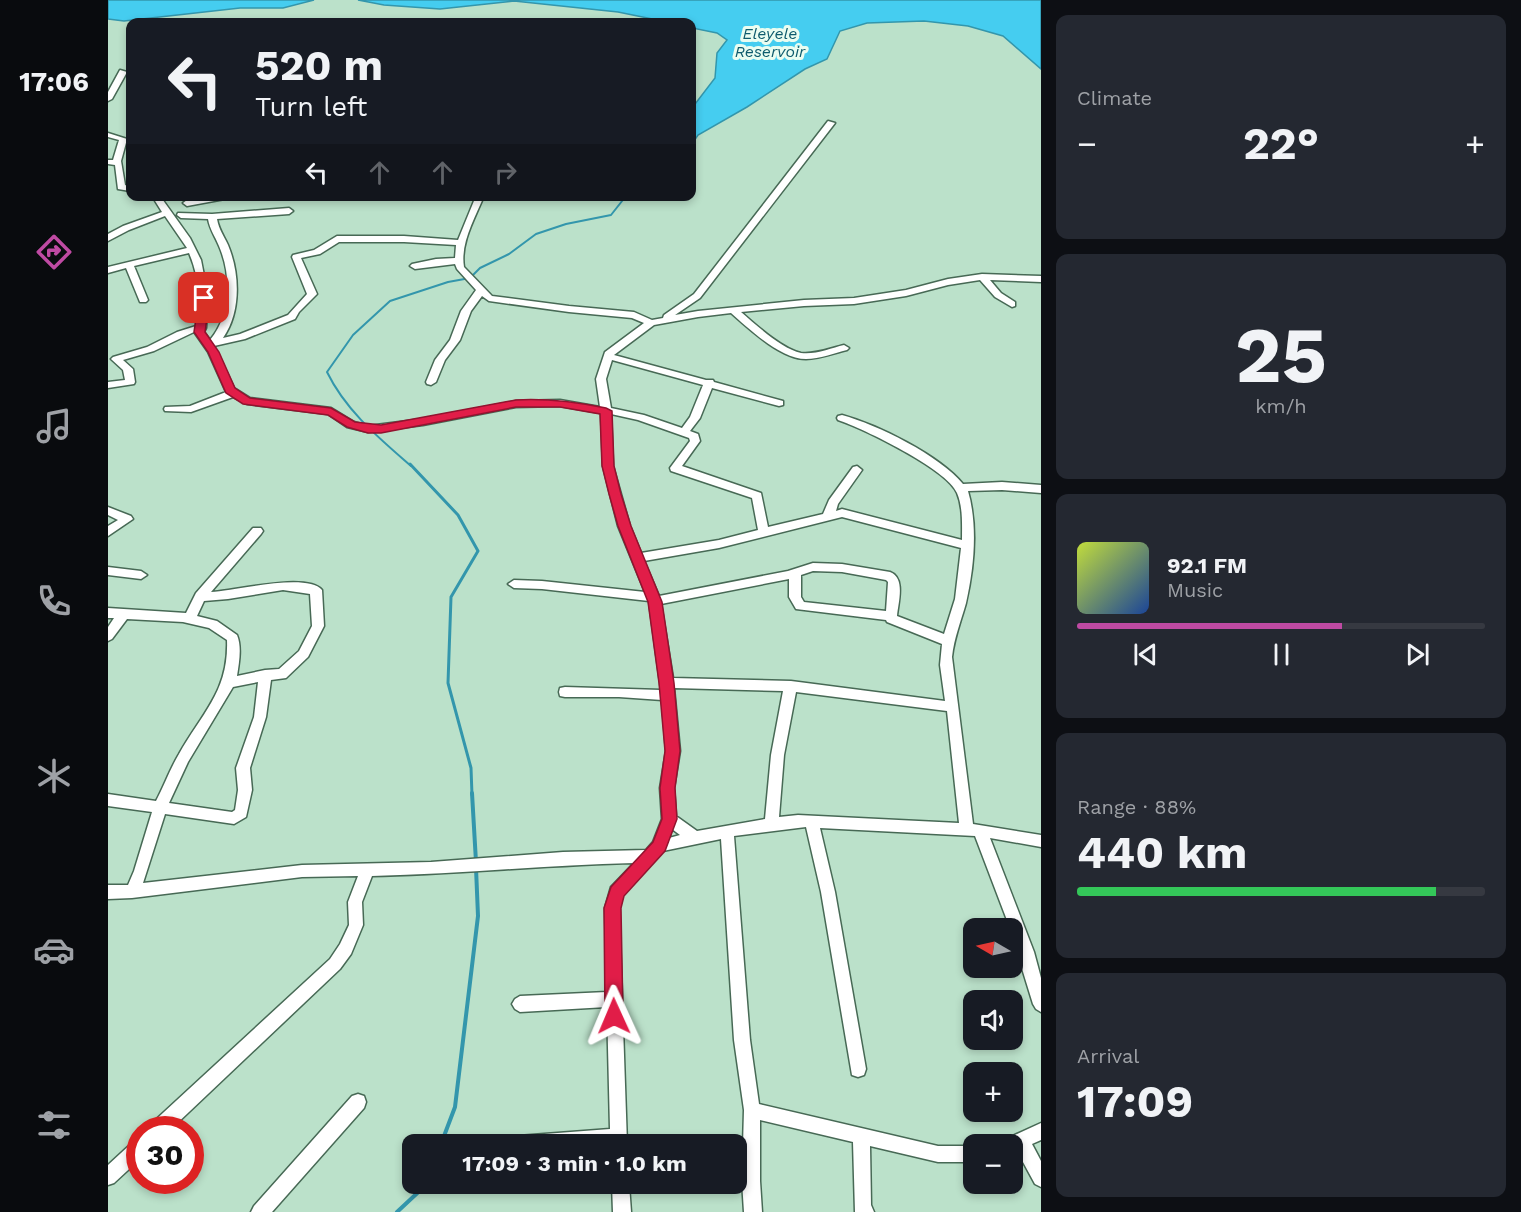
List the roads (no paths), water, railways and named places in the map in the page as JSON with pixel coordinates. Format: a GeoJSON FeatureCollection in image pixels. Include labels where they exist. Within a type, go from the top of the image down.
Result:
{"type":"FeatureCollection","features":[{"type":"Feature","properties":{"kind":"street"},"geometry":{"type":"LineString","coordinates":[[108,99],[123,72]]}},
{"type":"Feature","properties":{"kind":"street"},"geometry":{"type":"LineString","coordinates":[[619,1134],[612,908],[616,892],[655,851],[669,819],[667,788],[673,751],[654,599],[624,526],[608,466],[602,373],[608,356],[616,346],[655,322],[674,314],[697,296],[831,123]]}},
{"type":"Feature","properties":{"kind":"street"},"geometry":{"type":"LineString","coordinates":[[108,135],[120,136],[126,139]]}},
{"type":"Feature","properties":{"kind":"street"},"geometry":{"type":"LineString","coordinates":[[126,142],[113,162],[120,165],[121,187],[126,188]]}},
{"type":"Feature","properties":{"kind":"street"},"geometry":{"type":"LineString","coordinates":[[159,201],[166,213],[177,218],[289,211]]}},
{"type":"Feature","properties":{"kind":"street"},"geometry":{"type":"LineString","coordinates":[[177,218],[188,201]]}},
{"type":"Feature","properties":{"kind":"street"},"geometry":{"type":"LineString","coordinates":[[478,201],[461,243],[459,261],[460,267],[489,297],[634,315],[655,322],[698,314],[867,299],[982,277],[1041,279]]}},
{"type":"Feature","properties":{"kind":"street"},"geometry":{"type":"LineString","coordinates":[[108,238],[126,228],[166,213]]}},
{"type":"Feature","properties":{"kind":"street"},"geometry":{"type":"LineString","coordinates":[[212,217],[214,231],[224,247],[232,291],[225,327],[212,344]]}},
{"type":"Feature","properties":{"kind":"street"},"geometry":{"type":"LineString","coordinates":[[177,218],[192,250],[204,287],[199,332],[212,344],[230,390],[247,401],[331,411],[351,425],[368,429],[381,429],[536,402],[560,403],[640,417],[684,432],[696,439],[675,468],[757,496],[764,534]]}},
{"type":"Feature","properties":{"kind":"street"},"geometry":{"type":"LineString","coordinates":[[212,344],[252,333],[292,317],[295,310],[312,294],[296,257],[317,252],[337,239],[404,238],[461,243]]}},
{"type":"Feature","properties":{"kind":"street"},"geometry":{"type":"LineString","coordinates":[[108,270],[192,250]]}},
{"type":"Feature","properties":{"kind":"street"},"geometry":{"type":"LineString","coordinates":[[415,266],[459,261]]}},
{"type":"Feature","properties":{"kind":"street"},"geometry":{"type":"LineString","coordinates":[[129,265],[143,300]]}},
{"type":"Feature","properties":{"kind":"street"},"geometry":{"type":"LineString","coordinates":[[982,277],[998,295],[1012,304]]}},
{"type":"Feature","properties":{"kind":"street"},"geometry":{"type":"LineString","coordinates":[[431,382],[440,360],[455,340],[466,312],[481,290]]}},
{"type":"Feature","properties":{"kind":"street"},"geometry":{"type":"LineString","coordinates":[[734,312],[765,336],[798,355],[807,356],[844,348]]}},
{"type":"Feature","properties":{"kind":"street"},"geometry":{"type":"LineString","coordinates":[[108,385],[130,382],[128,369],[116,359],[161,345],[171,336],[201,328]]}},
{"type":"Feature","properties":{"kind":"street"},"geometry":{"type":"LineString","coordinates":[[608,356],[779,403]]}},
{"type":"Feature","properties":{"kind":"street"},"geometry":{"type":"LineString","coordinates":[[684,432],[695,418],[709,382]]}},
{"type":"Feature","properties":{"kind":"street"},"geometry":{"type":"LineString","coordinates":[[170,409],[192,410],[234,393]]}},
{"type":"Feature","properties":{"kind":"street"},"geometry":{"type":"LineString","coordinates":[[842,418],[888,436],[932,465],[961,488],[967,516],[967,545],[962,591],[948,641],[946,658],[953,707],[959,783],[974,830],[1026,952],[1041,1004]]}},
{"type":"Feature","properties":{"kind":"street"},"geometry":{"type":"LineString","coordinates":[[828,516],[833,503],[857,471]]}},
{"type":"Feature","properties":{"kind":"street"},"geometry":{"type":"LineString","coordinates":[[961,488],[1002,486],[1041,489]]}},
{"type":"Feature","properties":{"kind":"street"},"geometry":{"type":"LineString","coordinates":[[108,511],[128,519],[108,532]]}},
{"type":"Feature","properties":{"kind":"street"},"geometry":{"type":"LineString","coordinates":[[638,558],[764,534],[828,516],[849,513],[967,545]]}},
{"type":"Feature","properties":{"kind":"street"},"geometry":{"type":"LineString","coordinates":[[189,618],[200,596],[257,531]]}},
{"type":"Feature","properties":{"kind":"street"},"geometry":{"type":"LineString","coordinates":[[514,584],[553,586],[654,599],[824,566],[890,576],[894,581],[890,616]]}},
{"type":"Feature","properties":{"kind":"street"},"geometry":{"type":"LineString","coordinates":[[108,571],[141,575]]}},
{"type":"Feature","properties":{"kind":"street"},"geometry":{"type":"LineString","coordinates":[[795,573],[795,597],[800,606],[890,616],[894,621],[948,641]]}},
{"type":"Feature","properties":{"kind":"street"},"geometry":{"type":"LineString","coordinates":[[200,596],[239,594],[274,586],[316,590],[318,626],[304,654],[282,674],[265,675],[229,683]]}},
{"type":"Feature","properties":{"kind":"street"},"geometry":{"type":"LineString","coordinates":[[108,613],[159,614],[189,618],[213,624],[233,638],[234,658],[229,683],[183,759],[160,808],[141,871],[132,891]]}},
{"type":"Feature","properties":{"kind":"street"},"geometry":{"type":"LineString","coordinates":[[108,636],[124,614]]}},
{"type":"Feature","properties":{"kind":"street"},"geometry":{"type":"LineString","coordinates":[[108,800],[234,818],[241,813],[245,790],[243,768],[260,717],[265,675]]}},
{"type":"Feature","properties":{"kind":"street"},"geometry":{"type":"LineString","coordinates":[[565,692],[791,686],[953,707]]}},
{"type":"Feature","properties":{"kind":"street"},"geometry":{"type":"LineString","coordinates":[[772,824],[774,776],[780,729],[791,686]]}},
{"type":"Feature","properties":{"kind":"street"},"geometry":{"type":"LineString","coordinates":[[669,819],[695,838]]}},
{"type":"Feature","properties":{"kind":"street"},"geometry":{"type":"LineString","coordinates":[[812,822],[828,892],[858,1069]]}},
{"type":"Feature","properties":{"kind":"street"},"geometry":{"type":"LineString","coordinates":[[108,892],[302,871],[368,870],[655,851],[695,838],[772,824],[812,822],[974,830],[1041,841]]}},
{"type":"Feature","properties":{"kind":"street"},"geometry":{"type":"LineString","coordinates":[[727,831],[742,1040],[752,1110],[750,1181],[753,1212]]}},
{"type":"Feature","properties":{"kind":"street"},"geometry":{"type":"LineString","coordinates":[[172,1116],[335,964],[346,950],[356,925],[356,902],[368,870]]}},
{"type":"Feature","properties":{"kind":"street"},"geometry":{"type":"LineString","coordinates":[[520,1004],[613,999]]}},
{"type":"Feature","properties":{"kind":"street"},"geometry":{"type":"LineString","coordinates":[[260,1212],[358,1102]]}},
{"type":"Feature","properties":{"kind":"street"},"geometry":{"type":"LineString","coordinates":[[752,1110],[938,1154],[963,1154]]}},
{"type":"Feature","properties":{"kind":"street"},"geometry":{"type":"LineString","coordinates":[[1023,1140],[1041,1131]]}},
{"type":"Feature","properties":{"kind":"street"},"geometry":{"type":"LineString","coordinates":[[861,1136],[861,1194],[862,1209],[865,1212]]}},
{"type":"Feature","properties":{"kind":"street"},"geometry":{"type":"LineString","coordinates":[[1023,1152],[1041,1178]]}},
{"type":"Feature","properties":{"kind":"street"},"geometry":{"type":"LineString","coordinates":[[108,1177],[126,1160]]}},
{"type":"Feature","properties":{"kind":"street"},"geometry":{"type":"LineString","coordinates":[[621,1194],[622,1212]]}},
{"type":"Feature","properties":{"kind":"water"},"geometry":{"type":"Polygon","coordinates":[[[108,0],[314,0],[283,8],[240,8],[151,18],[126,18],[124,21],[108,19],[108,0]]]}},
{"type":"Feature","properties":{"kind":"water","name":"Eleyele Reservoir"},"geometry":{"type":"Polygon","coordinates":[[[358,0],[1041,0],[1041,69],[1003,36],[968,26],[924,21],[867,23],[840,31],[827,59],[805,69],[696,138],[696,103],[715,78],[717,53],[727,40],[717,33],[696,29],[696,18],[647,18],[618,12],[514,1],[440,9],[384,5],[358,0]]]}},
{"type":"Feature","properties":{"kind":"waterway"},"geometry":{"type":"LineString","coordinates":[[411,466],[353,411],[327,372],[353,335],[390,301],[448,282],[470,278],[480,268],[509,254],[536,234],[566,224],[611,215],[622,201]]}},
{"type":"Feature","properties":{"kind":"waterway"},"geometry":{"type":"LineString","coordinates":[[410,464],[458,515],[478,551],[451,597],[448,683],[471,768],[472,795]]}},
{"type":"Feature","properties":{"kind":"waterway"},"geometry":{"type":"LineString","coordinates":[[472,793],[476,862]]}},
{"type":"Feature","properties":{"kind":"waterway"},"geometry":{"type":"LineString","coordinates":[[445,1134],[455,1107],[478,916],[476,868]]}},
{"type":"Feature","properties":{"kind":"waterway"},"geometry":{"type":"LineString","coordinates":[[397,1212],[416,1194]]}}]}
